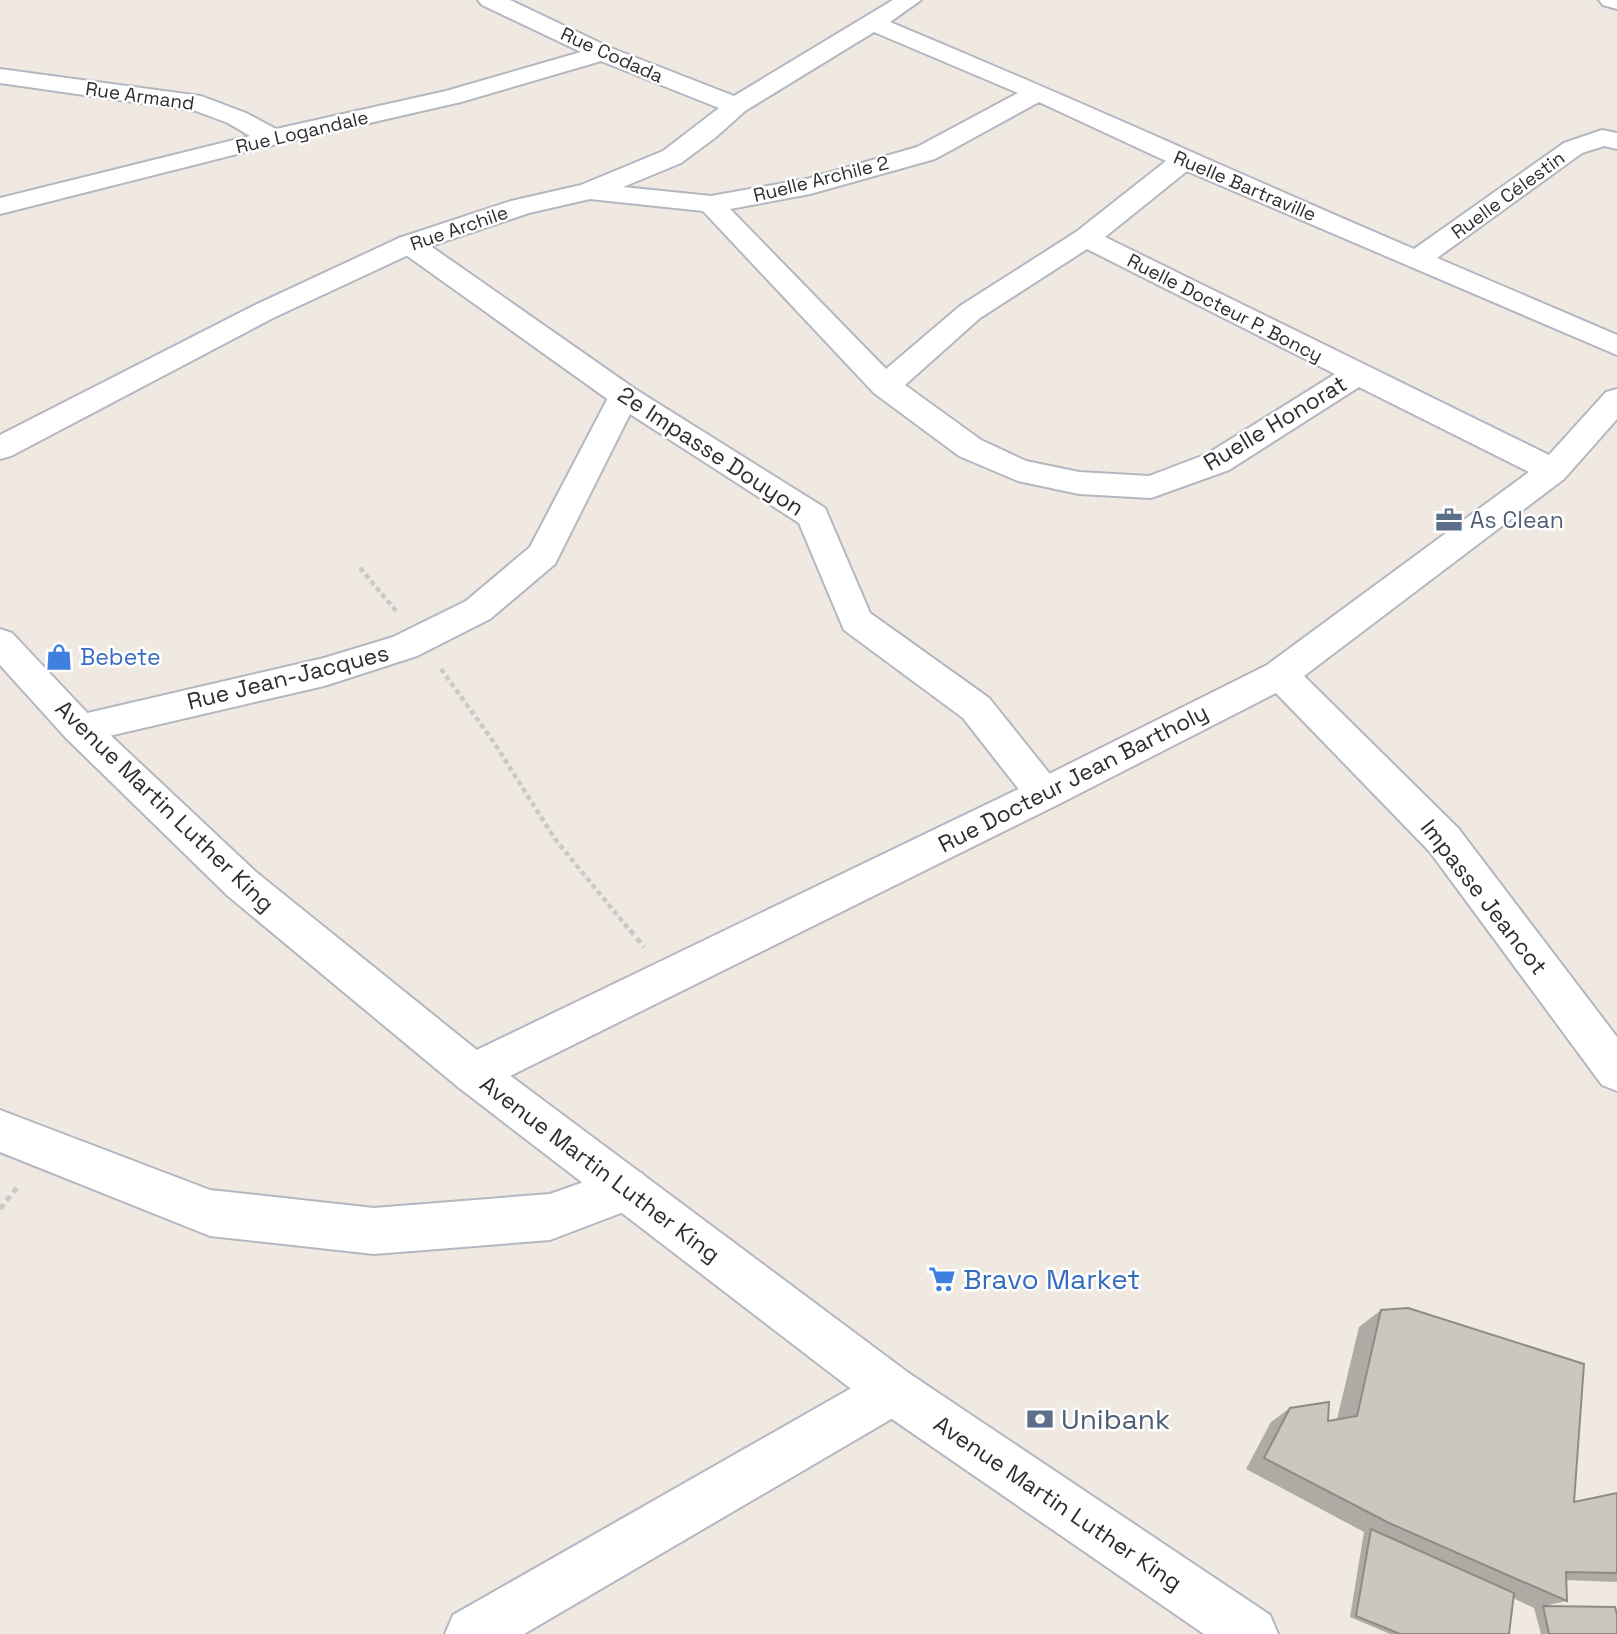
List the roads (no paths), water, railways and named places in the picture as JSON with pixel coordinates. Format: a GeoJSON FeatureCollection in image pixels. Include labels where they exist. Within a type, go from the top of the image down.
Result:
{"type":"FeatureCollection","features":[{"type":"Feature","properties":{"kind":"street","name":"Rue Codada"},"geometry":{"type":"LineString","coordinates":[[490,0],[535,19],[602,54],[736,106]]}},
{"type":"Feature","properties":{"kind":"street","name":"Rue Archile"},"geometry":{"type":"LineString","coordinates":[[0,448],[263,312],[409,244],[521,207],[590,191],[672,157],[707,132],[736,106],[909,0]]}},
{"type":"Feature","properties":{"kind":"street"},"geometry":{"type":"LineString","coordinates":[[1611,0],[1617,2]]}},
{"type":"Feature","properties":{"kind":"street","name":"Ruelle Bartraville"},"geometry":{"type":"LineString","coordinates":[[873,23],[1038,92],[1184,160],[1617,346]]}},
{"type":"Feature","properties":{"kind":"street","name":"Rue Logandale"},"geometry":{"type":"LineString","coordinates":[[0,206],[272,138],[452,97],[602,54]]}},
{"type":"Feature","properties":{"kind":"street","name":"Rue Armand"},"geometry":{"type":"LineString","coordinates":[[0,76],[201,104],[237,118],[272,138]]}},
{"type":"Feature","properties":{"kind":"street","name":"Ruelle Archile 2"},"geometry":{"type":"LineString","coordinates":[[590,191],[711,204],[810,186],[926,153],[1038,92]]}},
{"type":"Feature","properties":{"kind":"street","name":"Ruelle Célestin"},"geometry":{"type":"LineString","coordinates":[[1418,259],[1573,148],[1610,140]]}},
{"type":"Feature","properties":{"kind":"street"},"geometry":{"type":"LineString","coordinates":[[885,386],[970,312],[1086,238],[1184,160]]}},
{"type":"Feature","properties":{"kind":"street","name":"Ruelle Honorat"},"geometry":{"type":"LineString","coordinates":[[711,204],[885,386],[970,448],[1018,470],[1079,482],[1151,487],[1218,462],[1357,374]]}},
{"type":"Feature","properties":{"kind":"street","name":"Ruelle Docteur P. Boncy"},"geometry":{"type":"LineString","coordinates":[[1086,238],[1553,471]]}},
{"type":"Feature","properties":{"kind":"street","name":"2e Impasse Douyon"},"geometry":{"type":"LineString","coordinates":[[409,244],[624,396],[813,516],[856,621],[976,708],[1044,794]]}},
{"type":"Feature","properties":{"kind":"street","name":"Rue Jean-Jacques"},"geometry":{"type":"LineString","coordinates":[[79,728],[324,672],[405,647],[478,610],[543,555],[624,396]]}},
{"type":"Feature","properties":{"kind":"street","name":"Rue Docteur Jean Bartholy"},"geometry":{"type":"LineString","coordinates":[[473,1073],[1044,794],[1280,675],[1553,471],[1617,399]]}},
{"type":"Feature","properties":{"kind":"street","name":"Avenue Martin Luther King"},"geometry":{"type":"LineString","coordinates":[[0,642],[79,728],[242,884],[473,1073],[893,1391],[1251,1634]]}},
{"type":"Feature","properties":{"kind":"street","name":"Impasse Jeancot"},"geometry":{"type":"LineString","coordinates":[[1280,675],[1444,839],[1617,1072]]}},
{"type":"Feature","properties":{"kind":"street"},"geometry":{"type":"LineString","coordinates":[[0,1132],[209,1213],[374,1231],[550,1217],[626,1189]]}},
{"type":"Feature","properties":{"kind":"street"},"geometry":{"type":"LineString","coordinates":[[472,1634],[893,1391]]}},
{"type":"Feature","properties":{"kind":"place","name":"As Clean"},"geometry":{"type":"Point","coordinates":[1449,520]}},
{"type":"Feature","properties":{"kind":"place","name":"Bebete"},"geometry":{"type":"Point","coordinates":[59,657]}},
{"type":"Feature","properties":{"kind":"place","name":"Bravo Market"},"geometry":{"type":"Point","coordinates":[942,1279]}},
{"type":"Feature","properties":{"kind":"place","name":"Unibank"},"geometry":{"type":"Point","coordinates":[1040,1419]}}]}
